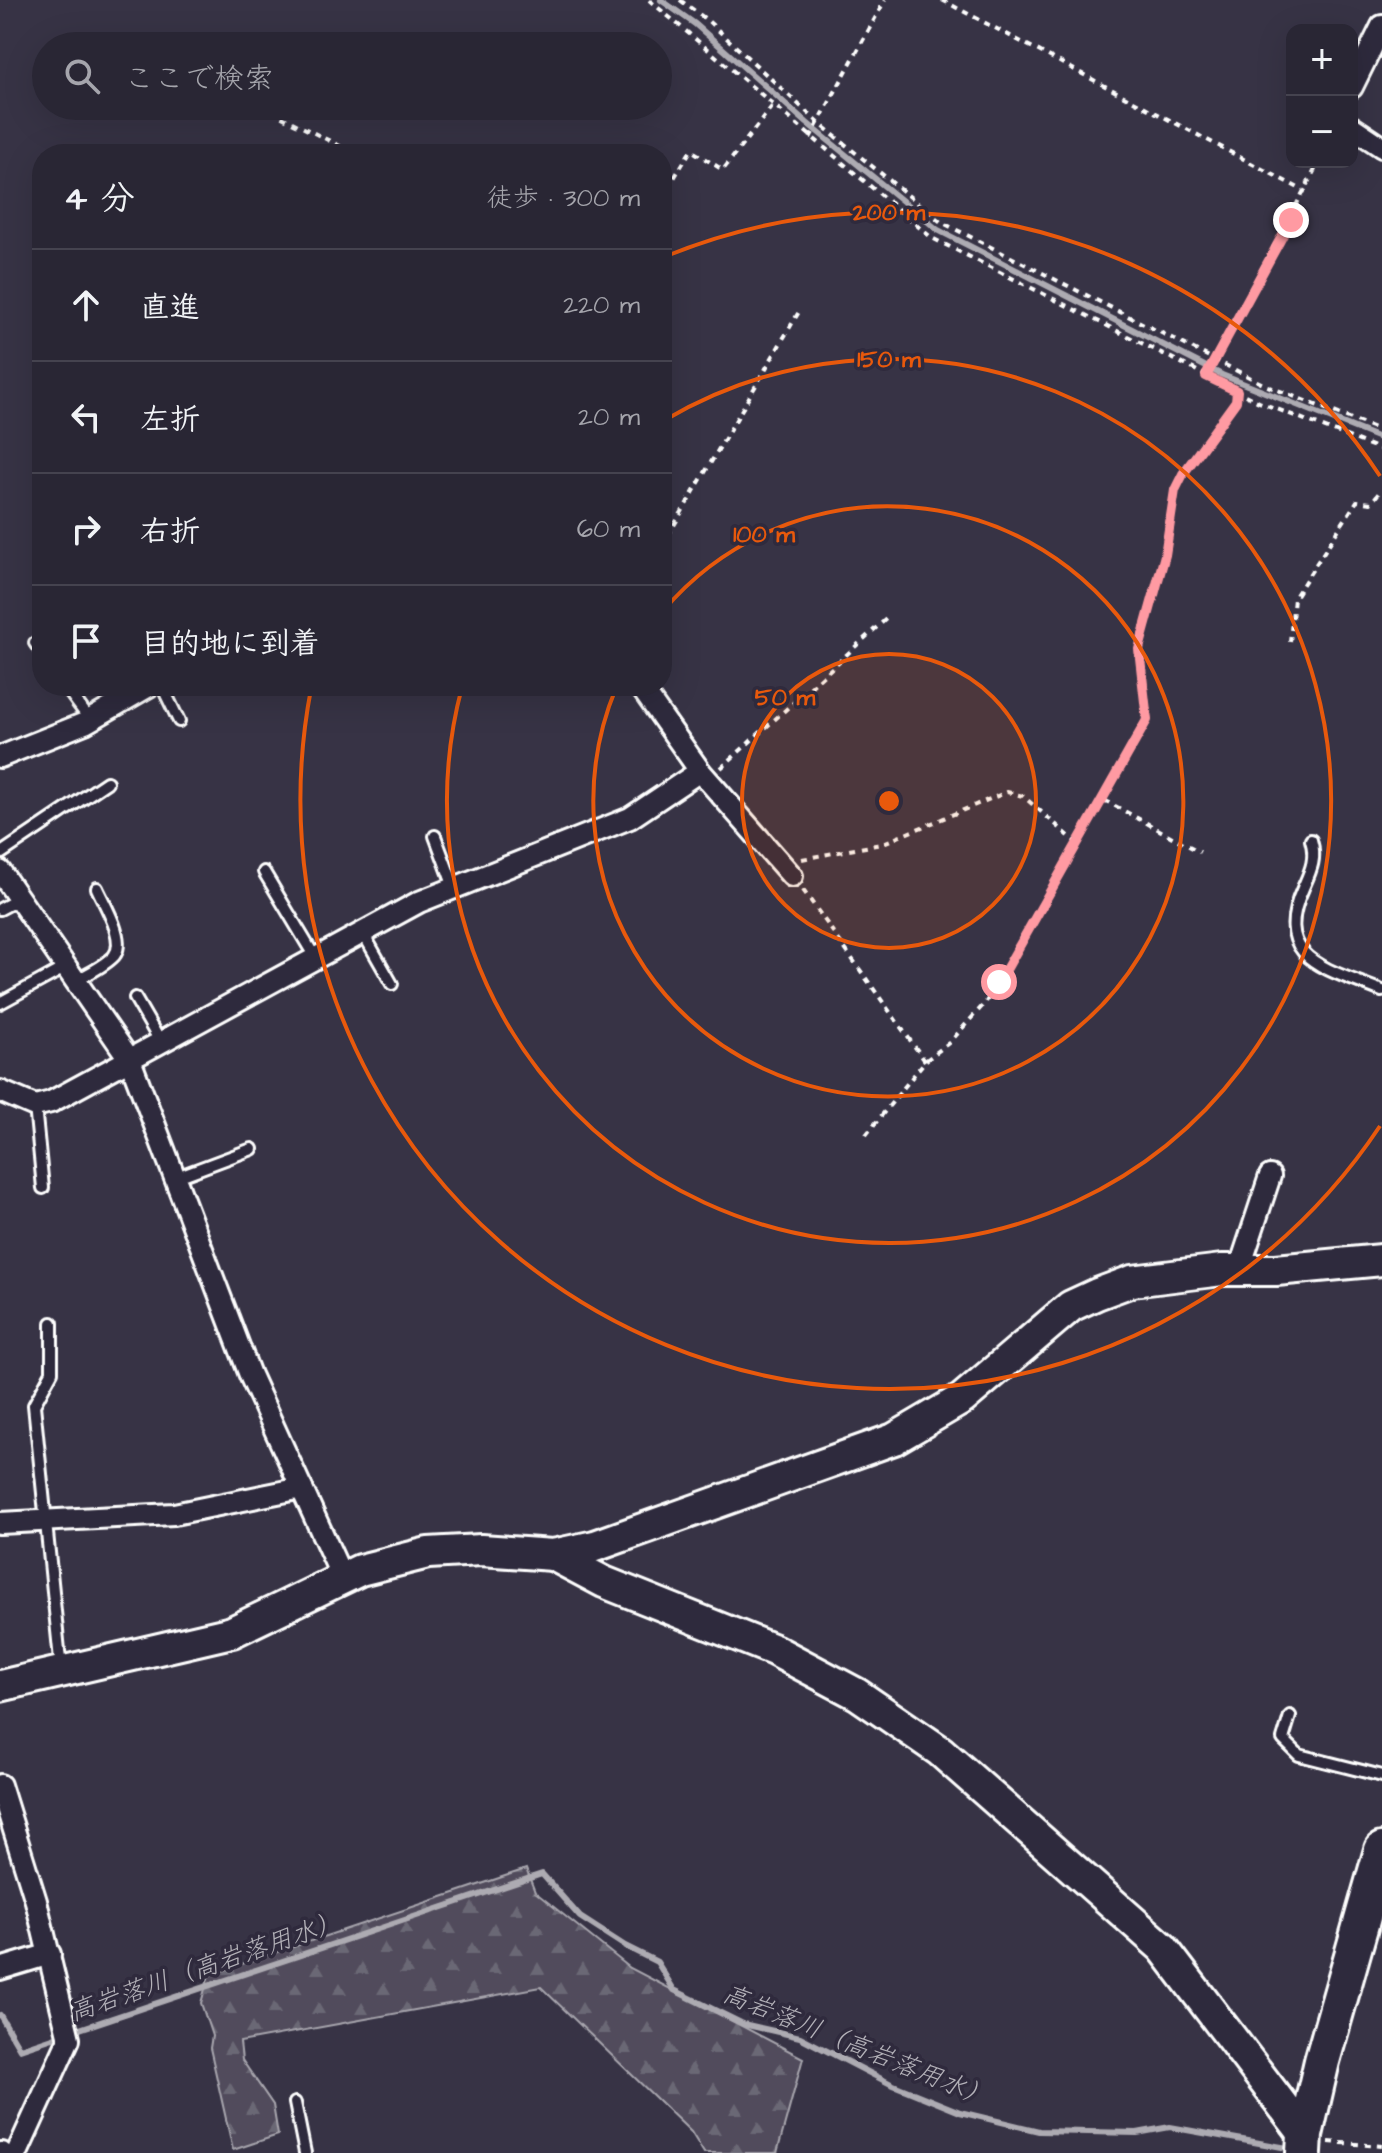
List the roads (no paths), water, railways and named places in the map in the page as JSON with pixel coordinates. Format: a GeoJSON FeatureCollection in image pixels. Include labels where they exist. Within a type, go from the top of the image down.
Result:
{"type":"FeatureCollection","features":[{"type":"Feature","properties":{"kind":"main road"},"geometry":{"type":"LineString","coordinates":[[1304,2144],[1322,2061],[1382,1850]]}},
{"type":"Feature","properties":{"kind":"street"},"geometry":{"type":"LineString","coordinates":[[1358,75],[1382,26]]}},
{"type":"Feature","properties":{"kind":"street"},"geometry":{"type":"LineString","coordinates":[[1358,131],[1382,147]]}},
{"type":"Feature","properties":{"kind":"street"},"geometry":{"type":"LineString","coordinates":[[0,757],[90,720],[132,696]]}},
{"type":"Feature","properties":{"kind":"street"},"geometry":{"type":"LineString","coordinates":[[647,696],[704,775],[787,870]]}},
{"type":"Feature","properties":{"kind":"street"},"geometry":{"type":"LineString","coordinates":[[0,1091],[35,1106],[51,1102],[454,887],[630,818],[704,775]]}},
{"type":"Feature","properties":{"kind":"street"},"geometry":{"type":"LineString","coordinates":[[0,871],[130,1060],[250,1375],[342,1577]]}},
{"type":"Feature","properties":{"kind":"street"},"geometry":{"type":"LineString","coordinates":[[1239,1270],[1270,1176]]}},
{"type":"Feature","properties":{"kind":"street"},"geometry":{"type":"LineString","coordinates":[[0,1686],[232,1632],[342,1577],[428,1553],[481,1550],[553,1555],[595,1546],[894,1439],[962,1399],[1071,1306],[1132,1281],[1382,1260]]}},
{"type":"Feature","properties":{"kind":"street"},"geometry":{"type":"LineString","coordinates":[[0,1523],[174,1514],[302,1488]]}},
{"type":"Feature","properties":{"kind":"street"},"geometry":{"type":"LineString","coordinates":[[553,1555],[604,1582],[774,1650],[857,1694],[940,1751],[1163,1948],[1304,2144]]}},
{"type":"Feature","properties":{"kind":"street"},"geometry":{"type":"LineString","coordinates":[[0,1785],[50,1954],[69,2039],[17,2153]]}},
{"type":"Feature","properties":{"kind":"street"},"geometry":{"type":"LineString","coordinates":[[0,1969],[50,1954]]}},
{"type":"Feature","properties":{"kind":"lane"},"geometry":{"type":"LineString","coordinates":[[72,696],[90,720]]}},
{"type":"Feature","properties":{"kind":"lane"},"geometry":{"type":"LineString","coordinates":[[167,696],[179,721]]}},
{"type":"Feature","properties":{"kind":"lane"},"geometry":{"type":"LineString","coordinates":[[0,854],[107,782]]}},
{"type":"Feature","properties":{"kind":"lane"},"geometry":{"type":"LineString","coordinates":[[435,836],[454,887]]}},
{"type":"Feature","properties":{"kind":"lane"},"geometry":{"type":"LineString","coordinates":[[1311,840],[1313,865],[1295,906],[1291,928],[1295,945],[1320,964],[1382,991]]}},
{"type":"Feature","properties":{"kind":"lane"},"geometry":{"type":"LineString","coordinates":[[264,872],[316,959]]}},
{"type":"Feature","properties":{"kind":"lane"},"geometry":{"type":"LineString","coordinates":[[0,1003],[114,955],[118,946],[115,929],[97,888]]}},
{"type":"Feature","properties":{"kind":"lane"},"geometry":{"type":"LineString","coordinates":[[0,909],[19,899]]}},
{"type":"Feature","properties":{"kind":"lane"},"geometry":{"type":"LineString","coordinates":[[363,933],[392,984]]}},
{"type":"Feature","properties":{"kind":"lane"},"geometry":{"type":"LineString","coordinates":[[135,998],[161,1043]]}},
{"type":"Feature","properties":{"kind":"lane"},"geometry":{"type":"LineString","coordinates":[[35,1106],[43,1188]]}},
{"type":"Feature","properties":{"kind":"lane"},"geometry":{"type":"LineString","coordinates":[[177,1177],[252,1149]]}},
{"type":"Feature","properties":{"kind":"lane"},"geometry":{"type":"LineString","coordinates":[[52,1323],[52,1372],[34,1405],[62,1672]]}},
{"type":"Feature","properties":{"kind":"lane"},"geometry":{"type":"LineString","coordinates":[[1290,1716],[1283,1739],[1299,1755],[1382,1776]]}},
{"type":"Feature","properties":{"kind":"lane"},"geometry":{"type":"LineString","coordinates":[[295,2103],[305,2153]]}},
{"type":"Feature","properties":{"kind":"waterway"},"geometry":{"type":"LineString","coordinates":[[661,0],[695,24],[807,123],[938,230],[1222,375],[1382,439]]}},
{"type":"Feature","properties":{"kind":"waterway","name":"高岩落川（高岩落用水）"},"geometry":{"type":"LineString","coordinates":[[0,2015],[20,2049],[542,1874],[580,1917],[657,1962],[674,1990],[743,2024],[800,2037],[891,2084],[960,2112],[1039,2131],[1137,2133],[1170,2127],[1293,2149]]}}]}
